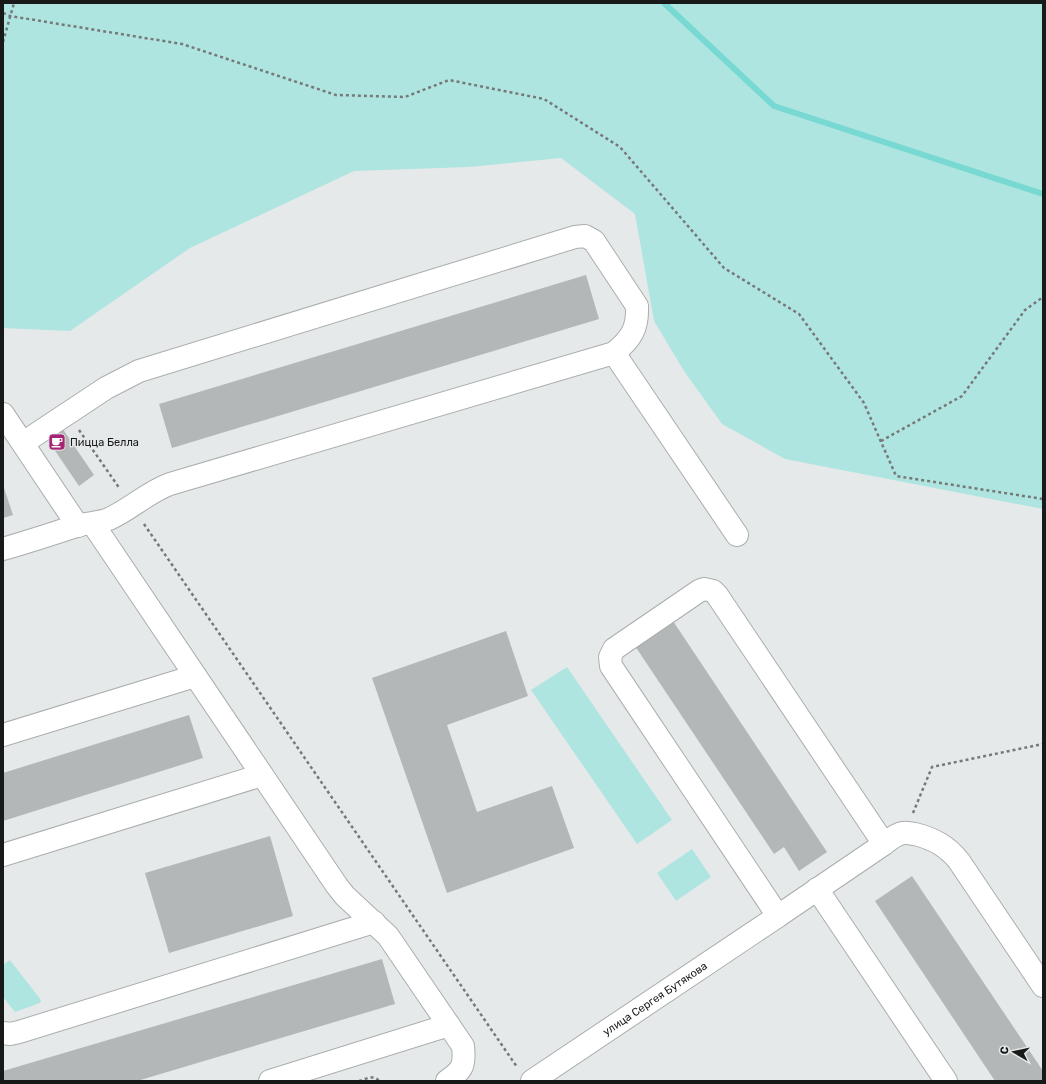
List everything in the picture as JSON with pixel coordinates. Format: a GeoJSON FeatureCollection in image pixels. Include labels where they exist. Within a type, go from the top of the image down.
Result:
{"type":"FeatureCollection","features":[{"type":"Feature","properties":{"kind":"street"},"geometry":{"type":"LineString","coordinates":[[3,549],[86,525],[109,518],[120,513],[149,493],[170,484],[614,353],[632,334],[637,316],[637,306],[594,241],[585,236],[580,236],[139,371],[106,388],[68,413],[11,430],[86,525],[195,676],[337,886],[388,936],[450,1025],[463,1046],[464,1056],[461,1069],[447,1081]]}},
{"type":"Feature","properties":{"kind":"street"},"geometry":{"type":"LineString","coordinates":[[614,353],[737,535]]}},
{"type":"Feature","properties":{"kind":"street"},"geometry":{"type":"LineString","coordinates":[[778,916],[611,666],[610,657],[614,649],[699,591],[704,589],[714,591],[717,595],[884,844]]}},
{"type":"Feature","properties":{"kind":"street"},"geometry":{"type":"LineString","coordinates":[[3,735],[195,676]]}},
{"type":"Feature","properties":{"kind":"street"},"geometry":{"type":"LineString","coordinates":[[3,855],[262,775]]}},
{"type":"Feature","properties":{"kind":"street"},"geometry":{"type":"LineString","coordinates":[[905,833],[936,841],[953,854],[1043,986]]}},
{"type":"Feature","properties":{"kind":"street","name":"улица Сергея Бутякова"},"geometry":{"type":"LineString","coordinates":[[525,1074],[778,916],[899,834],[905,833]]}},
{"type":"Feature","properties":{"kind":"street"},"geometry":{"type":"LineString","coordinates":[[817,889],[946,1081]]}},
{"type":"Feature","properties":{"kind":"street"},"geometry":{"type":"LineString","coordinates":[[3,1033],[10,1034],[19,1032],[374,922]]}},
{"type":"Feature","properties":{"kind":"street"},"geometry":{"type":"LineString","coordinates":[[270,1081],[450,1025]]}},
{"type":"Feature","properties":{"kind":"path"},"geometry":{"type":"LineString","coordinates":[[3,42],[14,3]]}},
{"type":"Feature","properties":{"kind":"path"},"geometry":{"type":"LineString","coordinates":[[3,13],[10,16],[182,44],[336,95],[405,97],[449,80],[544,99],[620,147],[724,268],[799,314],[864,403],[896,476],[1043,499]]}},
{"type":"Feature","properties":{"kind":"path"},"geometry":{"type":"LineString","coordinates":[[881,441],[962,396],[1025,310],[1043,297]]}},
{"type":"Feature","properties":{"kind":"path"},"geometry":{"type":"LineString","coordinates":[[68,413],[525,1074]]}},
{"type":"Feature","properties":{"kind":"path"},"geometry":{"type":"LineString","coordinates":[[905,833],[932,767],[1043,744]]}},
{"type":"Feature","properties":{"kind":"path"},"geometry":{"type":"LineString","coordinates":[[359,1081],[373,1077],[377,1078],[379,1081]]}},
{"type":"Feature","properties":{"kind":"shaded area"},"geometry":{"type":"Polygon","coordinates":[[[3,3],[1043,3],[1043,509],[785,459],[722,424],[684,371],[654,321],[635,214],[561,158],[469,167],[354,171],[190,248],[70,331],[3,328],[3,3]]]}},
{"type":"Feature","properties":{"kind":"shaded area"},"geometry":{"type":"Polygon","coordinates":[[[567,667],[672,820],[637,844],[531,690],[567,667]]]}},
{"type":"Feature","properties":{"kind":"shaded area"},"geometry":{"type":"Polygon","coordinates":[[[692,849],[711,877],[676,901],[657,873],[692,849]]]}},
{"type":"Feature","properties":{"kind":"shaded area"},"geometry":{"type":"Polygon","coordinates":[[[10,960],[41,1000],[40,1003],[15,1012],[3,997],[3,965],[10,960]]]}},
{"type":"Feature","properties":{"kind":"building"},"geometry":{"type":"Polygon","coordinates":[[[586,275],[599,319],[172,448],[159,404],[586,275]]]}},
{"type":"Feature","properties":{"kind":"building"},"geometry":{"type":"Polygon","coordinates":[[[60,425],[94,475],[79,486],[45,436],[60,425]]]}},
{"type":"Feature","properties":{"kind":"building"},"geometry":{"type":"Polygon","coordinates":[[[3,485],[13,515],[3,518],[3,485]]]}},
{"type":"Feature","properties":{"kind":"building"},"geometry":{"type":"Polygon","coordinates":[[[673,621],[827,852],[799,871],[784,847],[774,854],[635,646],[673,621]]]}},
{"type":"Feature","properties":{"kind":"building"},"geometry":{"type":"Polygon","coordinates":[[[506,631],[528,696],[447,725],[477,812],[552,786],[574,848],[447,893],[372,678],[506,631]]]}},
{"type":"Feature","properties":{"kind":"building"},"geometry":{"type":"Polygon","coordinates":[[[189,715],[203,758],[3,821],[3,773],[189,715]]]}},
{"type":"Feature","properties":{"kind":"building"},"geometry":{"type":"Polygon","coordinates":[[[270,836],[293,916],[169,953],[145,873],[270,836]]]}},
{"type":"Feature","properties":{"kind":"building"},"geometry":{"type":"Polygon","coordinates":[[[912,876],[1043,1071],[1043,1081],[995,1081],[875,901],[912,876]]]}},
{"type":"Feature","properties":{"kind":"building"},"geometry":{"type":"Polygon","coordinates":[[[382,959],[395,1004],[137,1081],[3,1081],[3,1071],[382,959]]]}},
{"type":"Feature","properties":{"kind":"waterway"},"geometry":{"type":"LineString","coordinates":[[664,3],[774,106],[1043,194]]}},
{"type":"Feature","properties":{"kind":"place","name":"Пицца Белла"},"geometry":{"type":"Point","coordinates":[57,442]}}]}
